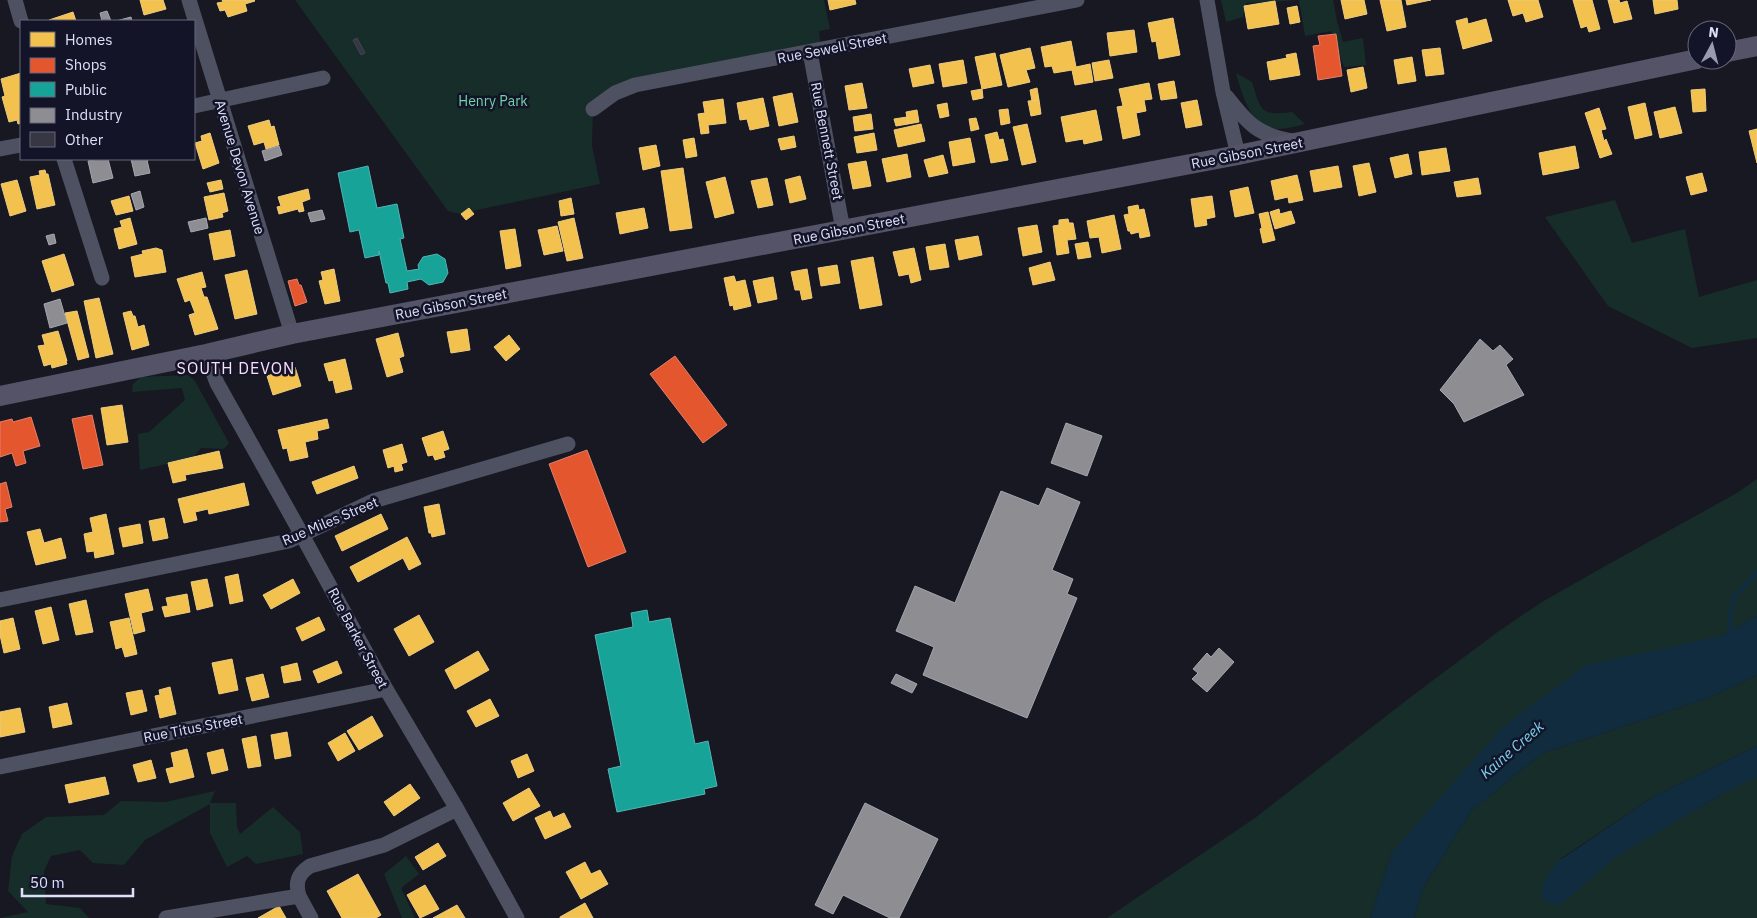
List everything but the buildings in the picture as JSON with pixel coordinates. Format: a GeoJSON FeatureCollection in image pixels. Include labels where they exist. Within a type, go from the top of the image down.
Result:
{"type":"FeatureCollection","features":[{"type":"Feature","properties":{"kind":"main road"},"geometry":{"type":"LineString","coordinates":[[1737,50],[1757,46]]}},
{"type":"Feature","properties":{"kind":"main road","name":"Rue Gibson Street"},"geometry":{"type":"LineString","coordinates":[[0,396],[206,354],[292,334],[1238,155],[1687,60]]}},
{"type":"Feature","properties":{"kind":"street"},"geometry":{"type":"LineString","coordinates":[[15,0],[21,20]]}},
{"type":"Feature","properties":{"kind":"street","name":"Avenue Devon Avenue"},"geometry":{"type":"LineString","coordinates":[[189,0],[292,334]]}},
{"type":"Feature","properties":{"kind":"street","name":"Rue Sewell Street"},"geometry":{"type":"LineString","coordinates":[[594,109],[615,93],[635,84],[1077,0]]}},
{"type":"Feature","properties":{"kind":"street"},"geometry":{"type":"LineString","coordinates":[[1207,0],[1223,92],[1238,155]]}},
{"type":"Feature","properties":{"kind":"street","name":"Rue Bennett Street"},"geometry":{"type":"LineString","coordinates":[[810,52],[844,230]]}},
{"type":"Feature","properties":{"kind":"street"},"geometry":{"type":"LineString","coordinates":[[195,106],[323,78]]}},
{"type":"Feature","properties":{"kind":"street"},"geometry":{"type":"LineString","coordinates":[[1223,92],[1242,116],[1255,128],[1273,138],[1301,142]]}},
{"type":"Feature","properties":{"kind":"street"},"geometry":{"type":"LineString","coordinates":[[0,149],[20,145]]}},
{"type":"Feature","properties":{"kind":"street"},"geometry":{"type":"LineString","coordinates":[[64,160],[102,278]]}},
{"type":"Feature","properties":{"kind":"street","name":"Rue Barker Street"},"geometry":{"type":"LineString","coordinates":[[206,354],[217,383],[386,689],[458,809],[517,918]]}},
{"type":"Feature","properties":{"kind":"street","name":"Rue Miles Street"},"geometry":{"type":"LineString","coordinates":[[0,600],[289,541],[373,501],[568,444]]}},
{"type":"Feature","properties":{"kind":"street","name":"Rue Titus Street"},"geometry":{"type":"LineString","coordinates":[[0,766],[386,689]]}},
{"type":"Feature","properties":{"kind":"street"},"geometry":{"type":"LineString","coordinates":[[311,918],[299,896],[297,881],[301,872],[310,866],[384,845],[458,809]]}},
{"type":"Feature","properties":{"kind":"street"},"geometry":{"type":"LineString","coordinates":[[166,918],[299,896]]}},
{"type":"Feature","properties":{"kind":"green space","name":"Henry Park"},"geometry":{"type":"Polygon","coordinates":[[[295,0],[824,0],[830,29],[819,31],[821,50],[635,85],[593,109],[592,146],[600,184],[472,211],[469,208],[461,214],[448,211],[295,0]]]}},
{"type":"Feature","properties":{"kind":"green space"},"geometry":{"type":"Polygon","coordinates":[[[1221,0],[1299,0],[1246,3],[1243,17],[1226,22],[1221,0]]]}},
{"type":"Feature","properties":{"kind":"green space"},"geometry":{"type":"Polygon","coordinates":[[[1299,0],[1333,0],[1343,42],[1363,38],[1366,65],[1344,67],[1331,31],[1305,36],[1299,0]]]}},
{"type":"Feature","properties":{"kind":"green space"},"geometry":{"type":"Polygon","coordinates":[[[1236,73],[1252,82],[1263,109],[1274,113],[1292,112],[1305,124],[1278,129],[1269,128],[1261,124],[1249,109],[1236,73]]]}},
{"type":"Feature","properties":{"kind":"green space"},"geometry":{"type":"Polygon","coordinates":[[[1615,200],[1632,243],[1685,229],[1699,297],[1757,280],[1757,338],[1692,348],[1608,306],[1545,217],[1615,200]]]}},
{"type":"Feature","properties":{"kind":"green space"},"geometry":{"type":"Polygon","coordinates":[[[188,375],[195,381],[229,443],[224,449],[201,448],[193,458],[140,470],[138,434],[149,432],[185,400],[182,388],[132,392],[133,384],[141,377],[188,375]]]}},
{"type":"Feature","properties":{"kind":"green space"},"geometry":{"type":"Polygon","coordinates":[[[1757,479],[1757,616],[1721,636],[1392,852],[1370,918],[1107,918],[1255,818],[1499,631],[1542,602],[1737,493],[1757,479]]]}},
{"type":"Feature","properties":{"kind":"green space"},"geometry":{"type":"Polygon","coordinates":[[[1757,675],[1757,746],[1656,795],[1560,859],[1610,852],[1697,809],[1726,792],[1757,770],[1757,918],[1414,918],[1423,888],[1471,811],[1541,754],[1711,697],[1757,675]]]}},
{"type":"Feature","properties":{"kind":"green space"},"geometry":{"type":"Polygon","coordinates":[[[215,791],[210,803],[236,803],[237,827],[240,834],[273,807],[300,832],[303,854],[256,864],[247,856],[227,867],[210,833],[210,804],[145,840],[124,865],[93,863],[80,850],[51,856],[44,871],[46,904],[80,908],[89,918],[0,918],[28,912],[8,891],[12,856],[22,834],[46,817],[104,815],[121,801],[165,802],[215,791]]]}},
{"type":"Feature","properties":{"kind":"green space"},"geometry":{"type":"Polygon","coordinates":[[[406,856],[419,874],[401,888],[415,918],[402,918],[384,874],[406,856]]]}},
{"type":"Feature","properties":{"kind":"water","name":"Kaine Creek"},"geometry":{"type":"Polygon","coordinates":[[[1757,616],[1757,675],[1711,697],[1541,754],[1471,811],[1423,888],[1414,918],[1370,918],[1392,852],[1503,727],[1586,665],[1721,636],[1757,616]]]}},
{"type":"Feature","properties":{"kind":"water"},"geometry":{"type":"Polygon","coordinates":[[[1757,746],[1757,777],[1721,795],[1614,858],[1559,905],[1548,903],[1542,898],[1546,878],[1560,860],[1656,795],[1757,746]]]}},
{"type":"Feature","properties":{"kind":"waterway"},"geometry":{"type":"LineString","coordinates":[[1729,631],[1733,598],[1757,573]]}},
{"type":"Feature","properties":{"kind":"district","name":"SOUTH DEVON"},"geometry":{"type":"Point","coordinates":[236,368]}}]}
